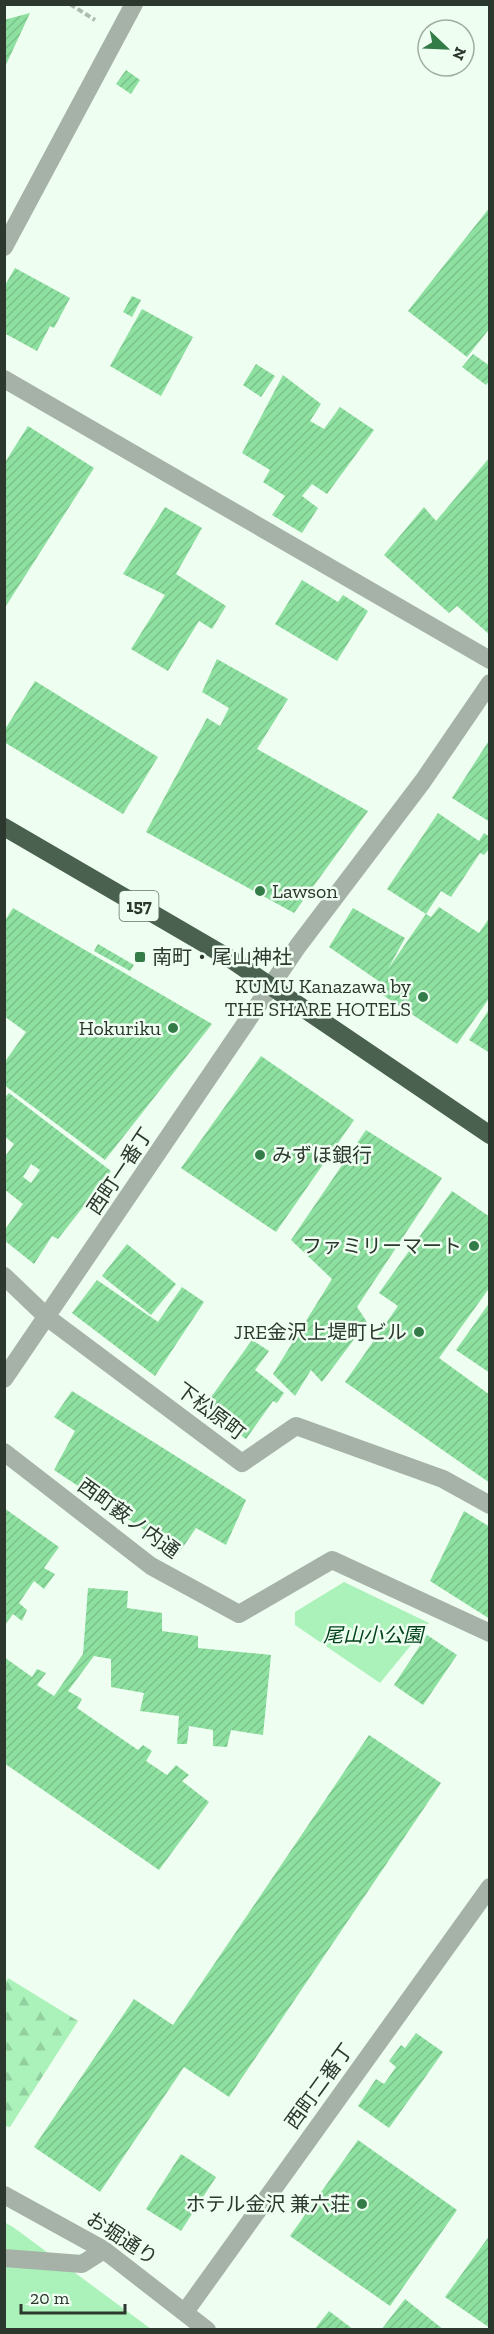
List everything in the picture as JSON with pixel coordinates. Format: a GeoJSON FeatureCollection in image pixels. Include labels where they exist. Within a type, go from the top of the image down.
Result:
{"type":"FeatureCollection","features":[{"type":"Feature","properties":{"kind":"highway","name":"157"},"geometry":{"type":"LineString","coordinates":[[4,827],[272,986],[489,1135]]}},
{"type":"Feature","properties":{"kind":"street"},"geometry":{"type":"LineString","coordinates":[[4,247],[134,4]]}},
{"type":"Feature","properties":{"kind":"street"},"geometry":{"type":"LineString","coordinates":[[4,379],[489,660]]}},
{"type":"Feature","properties":{"kind":"street","name":"西町一番丁"},"geometry":{"type":"LineString","coordinates":[[4,1379],[48,1318],[298,946],[423,781],[489,683]]}},
{"type":"Feature","properties":{"kind":"street"},"geometry":{"type":"LineString","coordinates":[[4,1276],[48,1318]]}},
{"type":"Feature","properties":{"kind":"street","name":"下松原町"},"geometry":{"type":"LineString","coordinates":[[48,1318],[242,1462],[296,1426],[442,1479],[489,1505]]}},
{"type":"Feature","properties":{"kind":"street","name":"西町薮ノ内通"},"geometry":{"type":"LineString","coordinates":[[4,1452],[151,1566],[239,1614],[333,1560],[489,1633]]}},
{"type":"Feature","properties":{"kind":"street","name":"西町二番丁"},"geometry":{"type":"LineString","coordinates":[[185,2312],[489,1887]]}},
{"type":"Feature","properties":{"kind":"street","name":"お堀通り"},"geometry":{"type":"LineString","coordinates":[[4,2195],[104,2250],[207,2330]]}},
{"type":"Feature","properties":{"kind":"street"},"geometry":{"type":"LineString","coordinates":[[4,2258],[82,2264],[104,2250]]}},
{"type":"Feature","properties":{"kind":"green space","name":"尾山小公園"},"geometry":{"type":"Polygon","coordinates":[[[344,1582],[429,1623],[380,1683],[295,1625],[295,1612],[344,1582]]]}},
{"type":"Feature","properties":{"kind":"green space"},"geometry":{"type":"Polygon","coordinates":[[[8,1978],[78,2021],[10,2127],[4,2126],[4,1985],[8,1978]]]}},
{"type":"Feature","properties":{"kind":"green space"},"geometry":{"type":"Polygon","coordinates":[[[4,2222],[13,2227],[151,2329],[5,2329],[4,2222]]]}},
{"type":"Feature","properties":{"kind":"building"},"geometry":{"type":"Polygon","coordinates":[[[30,13],[4,69],[4,20],[30,13]]]}},
{"type":"Feature","properties":{"kind":"building"},"geometry":{"type":"Polygon","coordinates":[[[126,70],[140,80],[131,94],[116,84],[126,70]]]}},
{"type":"Feature","properties":{"kind":"building"},"geometry":{"type":"Polygon","coordinates":[[[490,207],[490,328],[467,357],[408,311],[490,207]]]}},
{"type":"Feature","properties":{"kind":"building"},"geometry":{"type":"Polygon","coordinates":[[[15,268],[70,298],[54,328],[50,326],[37,351],[4,333],[4,287],[15,268]]]}},
{"type":"Feature","properties":{"kind":"building"},"geometry":{"type":"Polygon","coordinates":[[[132,296],[141,300],[132,317],[123,312],[132,296]]]}},
{"type":"Feature","properties":{"kind":"building"},"geometry":{"type":"Polygon","coordinates":[[[142,309],[193,337],[161,396],[110,366],[142,309]]]}},
{"type":"Feature","properties":{"kind":"building"},"geometry":{"type":"Polygon","coordinates":[[[473,354],[490,366],[490,380],[486,385],[462,367],[473,354]]]}},
{"type":"Feature","properties":{"kind":"building"},"geometry":{"type":"Polygon","coordinates":[[[256,364],[275,376],[261,397],[243,385],[256,364]]]}},
{"type":"Feature","properties":{"kind":"building"},"geometry":{"type":"Polygon","coordinates":[[[283,375],[321,404],[310,421],[324,429],[340,407],[374,430],[327,494],[312,484],[302,496],[318,508],[302,533],[272,515],[285,496],[263,482],[270,470],[242,453],[283,375]]]}},
{"type":"Feature","properties":{"kind":"building"},"geometry":{"type":"Polygon","coordinates":[[[28,426],[94,468],[4,609],[4,464],[28,426]]]}},
{"type":"Feature","properties":{"kind":"building"},"geometry":{"type":"Polygon","coordinates":[[[490,457],[490,635],[457,606],[449,613],[384,555],[424,507],[436,521],[490,457]]]}},
{"type":"Feature","properties":{"kind":"building"},"geometry":{"type":"Polygon","coordinates":[[[165,507],[202,528],[176,574],[226,606],[212,629],[199,621],[168,671],[131,649],[165,595],[123,574],[165,507]]]}},
{"type":"Feature","properties":{"kind":"building"},"geometry":{"type":"Polygon","coordinates":[[[302,580],[338,602],[343,595],[368,611],[337,661],[275,624],[302,580]]]}},
{"type":"Feature","properties":{"kind":"building"},"geometry":{"type":"Polygon","coordinates":[[[217,659],[288,699],[257,749],[368,811],[294,913],[146,832],[207,718],[220,726],[229,708],[202,692],[217,659]]]}},
{"type":"Feature","properties":{"kind":"building"},"geometry":{"type":"Polygon","coordinates":[[[35,681],[158,757],[123,814],[4,742],[4,731],[35,681]]]}},
{"type":"Feature","properties":{"kind":"building"},"geometry":{"type":"Polygon","coordinates":[[[490,739],[490,822],[452,798],[490,739]]]}},
{"type":"Feature","properties":{"kind":"building"},"geometry":{"type":"Polygon","coordinates":[[[438,813],[479,841],[484,833],[490,837],[490,848],[484,855],[480,853],[451,897],[441,891],[426,914],[387,889],[438,813]]]}},
{"type":"Feature","properties":{"kind":"building"},"geometry":{"type":"Polygon","coordinates":[[[439,907],[479,933],[490,917],[490,997],[457,1044],[375,990],[380,982],[329,947],[353,908],[405,938],[388,969],[426,914],[431,917],[439,907]]]}},
{"type":"Feature","properties":{"kind":"building"},"geometry":{"type":"Polygon","coordinates":[[[13,908],[212,1024],[105,1160],[4,1085],[4,1063],[26,1032],[4,1016],[4,922],[13,908]]]}},
{"type":"Feature","properties":{"kind":"building"},"geometry":{"type":"Polygon","coordinates":[[[98,944],[134,965],[130,971],[94,951],[98,944]]]}},
{"type":"Feature","properties":{"kind":"building"},"geometry":{"type":"Polygon","coordinates":[[[490,1008],[490,1053],[469,1040],[490,1008]]]}},
{"type":"Feature","properties":{"kind":"building"},"geometry":{"type":"Polygon","coordinates":[[[261,1056],[354,1120],[276,1232],[181,1168],[261,1056]]]}},
{"type":"Feature","properties":{"kind":"building"},"geometry":{"type":"Polygon","coordinates":[[[9,1093],[111,1171],[58,1239],[52,1236],[34,1264],[4,1240],[4,1231],[23,1204],[4,1189],[4,1158],[14,1144],[4,1136],[4,1098],[9,1093]],[[31,1164],[23,1177],[31,1183],[40,1170],[31,1164]]]}},
{"type":"Feature","properties":{"kind":"building"},"geometry":{"type":"Polygon","coordinates":[[[366,1130],[442,1178],[357,1307],[367,1322],[322,1382],[311,1370],[295,1396],[273,1374],[332,1279],[291,1240],[366,1130]]]}},
{"type":"Feature","properties":{"kind":"building","name":"JRE金沢上堤町ビル"},"geometry":{"type":"Polygon","coordinates":[[[452,1191],[490,1217],[490,1287],[439,1358],[490,1395],[490,1483],[345,1382],[398,1306],[379,1293],[452,1191]]]}},
{"type":"Feature","properties":{"kind":"building"},"geometry":{"type":"Polygon","coordinates":[[[127,1244],[176,1284],[151,1315],[102,1276],[127,1244]]]}},
{"type":"Feature","properties":{"kind":"building"},"geometry":{"type":"Polygon","coordinates":[[[97,1280],[158,1322],[182,1287],[204,1302],[155,1376],[72,1313],[97,1280]]]}},
{"type":"Feature","properties":{"kind":"building"},"geometry":{"type":"Polygon","coordinates":[[[490,1302],[490,1373],[456,1350],[490,1302]]]}},
{"type":"Feature","properties":{"kind":"building"},"geometry":{"type":"Polygon","coordinates":[[[252,1340],[269,1351],[255,1370],[284,1393],[277,1403],[273,1401],[246,1439],[204,1407],[252,1340]]]}},
{"type":"Feature","properties":{"kind":"building"},"geometry":{"type":"Polygon","coordinates":[[[72,1391],[246,1500],[226,1545],[196,1528],[179,1553],[54,1470],[75,1431],[54,1417],[72,1391]]]}},
{"type":"Feature","properties":{"kind":"building"},"geometry":{"type":"Polygon","coordinates":[[[4,1508],[59,1547],[44,1568],[55,1574],[44,1589],[34,1581],[19,1603],[27,1610],[22,1621],[13,1614],[4,1626],[4,1508]]]}},
{"type":"Feature","properties":{"kind":"building"},"geometry":{"type":"Polygon","coordinates":[[[464,1511],[490,1527],[490,1619],[430,1581],[464,1511]]]}},
{"type":"Feature","properties":{"kind":"building"},"geometry":{"type":"Polygon","coordinates":[[[88,1588],[128,1591],[127,1608],[162,1613],[162,1631],[198,1636],[198,1648],[271,1655],[263,1735],[231,1730],[227,1747],[213,1746],[213,1730],[189,1726],[187,1744],[177,1744],[179,1716],[140,1711],[144,1693],[111,1687],[111,1659],[94,1656],[68,1691],[82,1699],[77,1708],[138,1750],[143,1745],[152,1751],[146,1761],[167,1775],[176,1765],[189,1775],[182,1781],[209,1802],[159,1870],[4,1763],[4,1657],[32,1677],[37,1669],[46,1673],[37,1685],[54,1696],[83,1654],[88,1588]]]}},
{"type":"Feature","properties":{"kind":"building"},"geometry":{"type":"Polygon","coordinates":[[[427,1635],[457,1655],[423,1705],[394,1685],[427,1635]]]}},
{"type":"Feature","properties":{"kind":"building"},"geometry":{"type":"Polygon","coordinates":[[[369,1735],[441,1783],[229,2097],[184,2067],[100,2192],[34,2147],[134,1999],[173,2025],[369,1735]]]}},
{"type":"Feature","properties":{"kind":"building"},"geometry":{"type":"Polygon","coordinates":[[[416,2033],[443,2052],[389,2128],[358,2106],[376,2079],[384,2084],[396,2067],[389,2061],[401,2045],[405,2048],[416,2033]]]}},
{"type":"Feature","properties":{"kind":"building"},"geometry":{"type":"Polygon","coordinates":[[[358,2140],[457,2210],[390,2306],[290,2236],[358,2140]]]}},
{"type":"Feature","properties":{"kind":"building"},"geometry":{"type":"Polygon","coordinates":[[[181,2154],[216,2177],[181,2231],[146,2209],[181,2154]]]}},
{"type":"Feature","properties":{"kind":"building"},"geometry":{"type":"Polygon","coordinates":[[[490,2235],[490,2328],[445,2297],[490,2235]]]}},
{"type":"Feature","properties":{"kind":"building"},"geometry":{"type":"Polygon","coordinates":[[[405,2299],[444,2330],[381,2330],[405,2299]]]}},
{"type":"Feature","properties":{"kind":"building"},"geometry":{"type":"Polygon","coordinates":[[[329,2311],[354,2330],[314,2330],[329,2311]]]}},
{"type":"Feature","properties":{"kind":"place","name":"Lawson"},"geometry":{"type":"Point","coordinates":[260,891]}},
{"type":"Feature","properties":{"kind":"place","name":"南町・尾山神社"},"geometry":{"type":"Point","coordinates":[140,957]}},
{"type":"Feature","properties":{"kind":"place","name":"KUMU Kanazawa by THE SHARE HOTELS"},"geometry":{"type":"Point","coordinates":[423,997]}},
{"type":"Feature","properties":{"kind":"place","name":"Hokuriku"},"geometry":{"type":"Point","coordinates":[173,1028]}},
{"type":"Feature","properties":{"kind":"place","name":"みずほ銀行"},"geometry":{"type":"Point","coordinates":[260,1155]}},
{"type":"Feature","properties":{"kind":"place","name":"ファミリーマート"},"geometry":{"type":"Point","coordinates":[474,1246]}},
{"type":"Feature","properties":{"kind":"place","name":"JRE金沢上堤町ビル"},"geometry":{"type":"Point","coordinates":[419,1332]}},
{"type":"Feature","properties":{"kind":"place","name":"ホテル金沢 兼六荘"},"geometry":{"type":"Point","coordinates":[362,2204]}}]}
